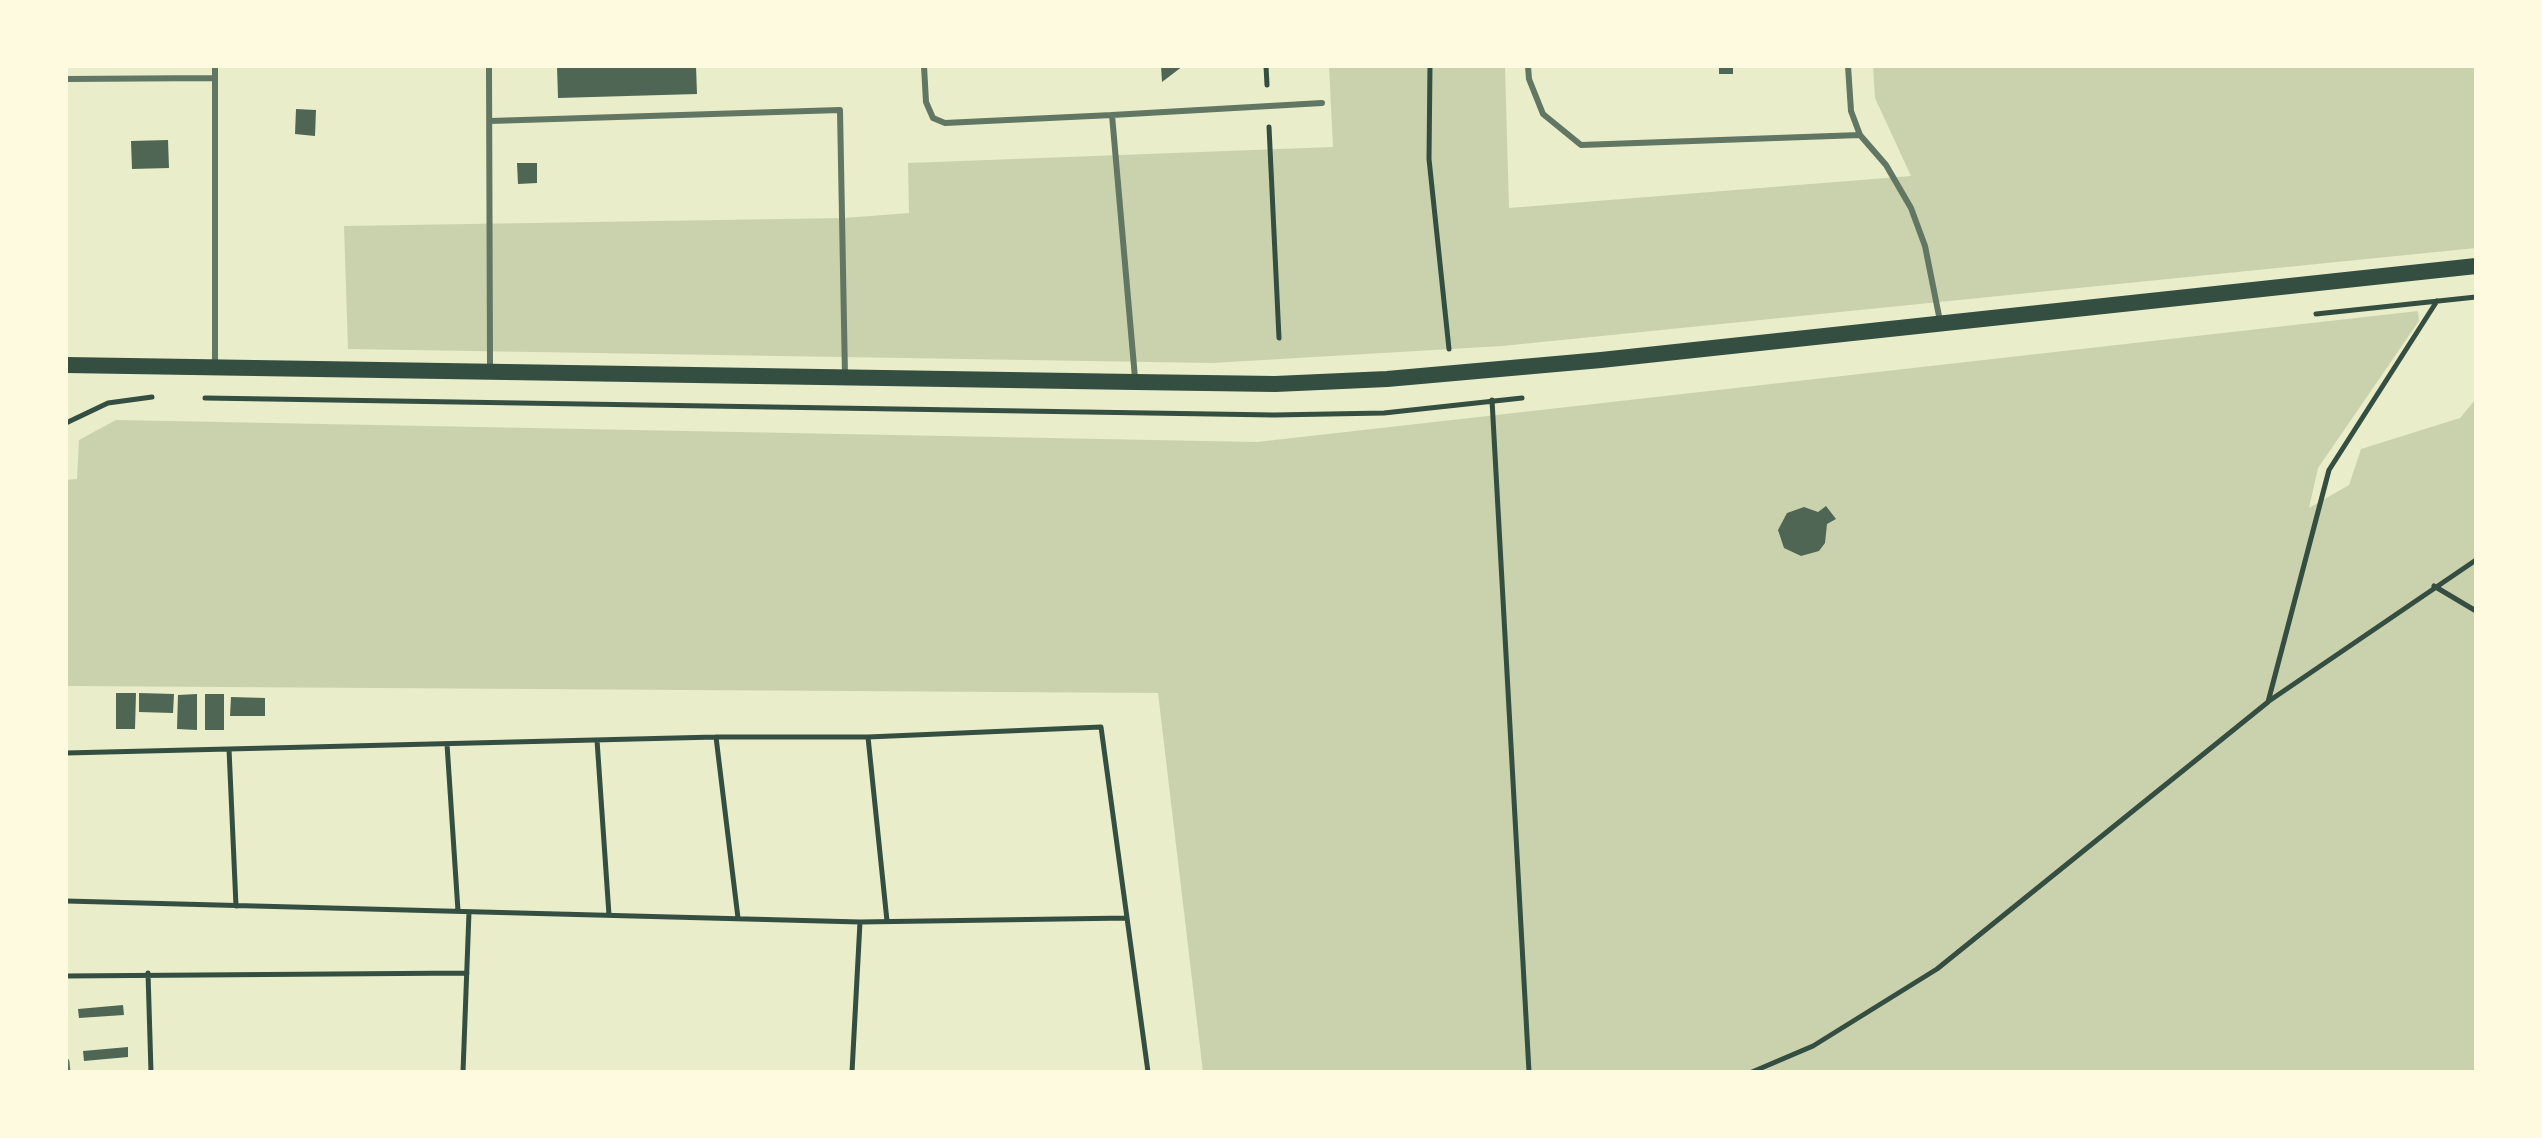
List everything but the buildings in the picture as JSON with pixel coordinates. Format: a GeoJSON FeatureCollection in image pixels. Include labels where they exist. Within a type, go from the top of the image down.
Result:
{"type":"FeatureCollection","features":[{"type":"Feature","properties":{"kind":"main road"},"geometry":{"type":"LineString","coordinates":[[66,365],[490,369],[1275,384],[1490,371],[2476,266]]}},
{"type":"Feature","properties":{"kind":"street"},"geometry":{"type":"LineString","coordinates":[[66,1062],[67,1072]]}},
{"type":"Feature","properties":{"kind":"lane"},"geometry":{"type":"LineString","coordinates":[[215,66],[215,365]]}},
{"type":"Feature","properties":{"kind":"lane"},"geometry":{"type":"LineString","coordinates":[[489,66],[490,369]]}},
{"type":"Feature","properties":{"kind":"lane"},"geometry":{"type":"LineString","coordinates":[[924,66],[926,102],[933,118],[945,123],[1322,103]]}},
{"type":"Feature","properties":{"kind":"lane"},"geometry":{"type":"LineString","coordinates":[[1528,66],[1529,79],[1543,114],[1581,145],[1860,135]]}},
{"type":"Feature","properties":{"kind":"lane"},"geometry":{"type":"LineString","coordinates":[[1848,66],[1851,111],[1860,135],[1886,165],[1911,208],[1925,246],[1941,325]]}},
{"type":"Feature","properties":{"kind":"lane"},"geometry":{"type":"LineString","coordinates":[[66,79],[215,78]]}},
{"type":"Feature","properties":{"kind":"lane"},"geometry":{"type":"LineString","coordinates":[[490,121],[840,110],[845,376]]}},
{"type":"Feature","properties":{"kind":"lane"},"geometry":{"type":"LineString","coordinates":[[1112,115],[1135,382]]}},
{"type":"Feature","properties":{"kind":"path"},"geometry":{"type":"LineString","coordinates":[[1266,66],[1279,338]]}},
{"type":"Feature","properties":{"kind":"path"},"geometry":{"type":"LineString","coordinates":[[1430,66],[1429,159],[1451,374]]}},
{"type":"Feature","properties":{"kind":"path"},"geometry":{"type":"LineString","coordinates":[[2268,702],[2329,470],[2437,302],[2445,269]]}},
{"type":"Feature","properties":{"kind":"path"},"geometry":{"type":"LineString","coordinates":[[1490,371],[1529,1072]]}},
{"type":"Feature","properties":{"kind":"path"},"geometry":{"type":"LineString","coordinates":[[1752,1072],[1813,1046],[1937,969],[2268,702],[2476,560]]}},
{"type":"Feature","properties":{"kind":"path"},"geometry":{"type":"LineString","coordinates":[[2434,586],[2476,611]]}},
{"type":"Feature","properties":{"kind":"path"},"geometry":{"type":"LineString","coordinates":[[66,753],[716,737],[868,737],[1101,727],[1148,1072]]}},
{"type":"Feature","properties":{"kind":"path"},"geometry":{"type":"LineString","coordinates":[[716,737],[738,918]]}},
{"type":"Feature","properties":{"kind":"path"},"geometry":{"type":"LineString","coordinates":[[868,737],[887,921]]}},
{"type":"Feature","properties":{"kind":"path"},"geometry":{"type":"LineString","coordinates":[[597,740],[609,915]]}},
{"type":"Feature","properties":{"kind":"path"},"geometry":{"type":"LineString","coordinates":[[447,744],[458,911]]}},
{"type":"Feature","properties":{"kind":"path"},"geometry":{"type":"LineString","coordinates":[[229,749],[236,906]]}},
{"type":"Feature","properties":{"kind":"path"},"geometry":{"type":"LineString","coordinates":[[66,901],[860,922],[1127,918]]}},
{"type":"Feature","properties":{"kind":"path"},"geometry":{"type":"LineString","coordinates":[[463,1072],[469,912]]}},
{"type":"Feature","properties":{"kind":"path"},"geometry":{"type":"LineString","coordinates":[[852,1072],[860,922]]}},
{"type":"Feature","properties":{"kind":"path"},"geometry":{"type":"LineString","coordinates":[[148,973],[151,1072]]}},
{"type":"Feature","properties":{"kind":"path"},"geometry":{"type":"LineString","coordinates":[[66,976],[467,973]]}},
{"type":"Feature","properties":{"kind":"green space"},"geometry":{"type":"Polygon","coordinates":[[[1329,66],[1505,66],[1509,208],[1911,176],[1875,98],[1873,66],[2476,66],[2476,248],[1502,346],[1212,363],[348,349],[344,226],[844,218],[909,213],[908,163],[1333,147],[1329,66]]]}},
{"type":"Feature","properties":{"kind":"green space"},"geometry":{"type":"Polygon","coordinates":[[[2418,311],[2419,321],[2318,468],[2309,508],[2349,485],[2361,449],[2460,418],[2476,399],[2476,1072],[1203,1072],[1158,693],[66,686],[66,480],[77,479],[79,440],[116,420],[1257,442],[2418,311]]]}}]}
